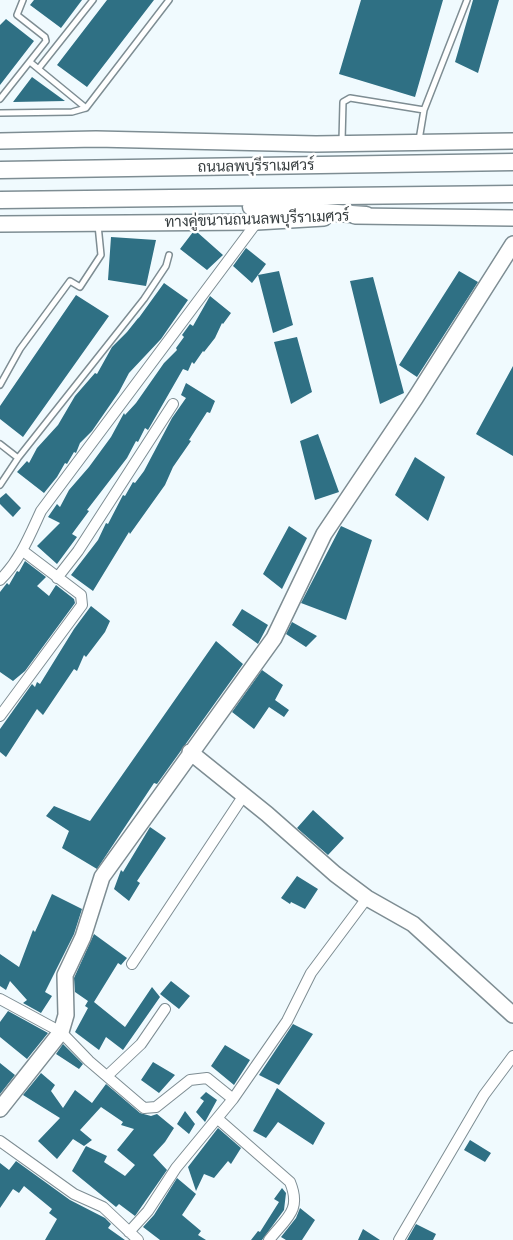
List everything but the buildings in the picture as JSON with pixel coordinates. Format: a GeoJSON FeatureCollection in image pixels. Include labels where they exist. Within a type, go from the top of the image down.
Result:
{"type":"FeatureCollection","features":[{"type":"Feature","properties":{"kind":"main road","name":"ถนนลพบุรีราเมศวร์"},"geometry":{"type":"LineString","coordinates":[[0,170],[513,162]]}},
{"type":"Feature","properties":{"kind":"main road","name":"ถนนลพบุรีราเมศวร์"},"geometry":{"type":"LineString","coordinates":[[0,200],[513,194]]}},
{"type":"Feature","properties":{"kind":"main road"},"geometry":{"type":"LineString","coordinates":[[137,199],[366,215]]}},
{"type":"Feature","properties":{"kind":"street"},"geometry":{"type":"LineString","coordinates":[[0,141],[96,139],[342,144],[513,141]]}},
{"type":"Feature","properties":{"kind":"street","name":"ทางคู่ขนานถนนลพบุรีราเมศวร์"},"geometry":{"type":"LineString","coordinates":[[0,224],[257,222],[366,215],[513,218]]}},
{"type":"Feature","properties":{"kind":"street"},"geometry":{"type":"LineString","coordinates":[[0,580],[12,568],[23,551],[40,512],[257,222]]}},
{"type":"Feature","properties":{"kind":"street"},"geometry":{"type":"LineString","coordinates":[[0,1108],[61,1032],[66,1015],[65,975],[83,937],[102,878],[190,752],[274,638],[324,534],[513,244]]}},
{"type":"Feature","properties":{"kind":"street"},"geometry":{"type":"LineString","coordinates":[[57,578],[78,551],[173,404]]}},
{"type":"Feature","properties":{"kind":"street"},"geometry":{"type":"LineString","coordinates":[[0,716],[82,605],[81,595],[23,551]]}},
{"type":"Feature","properties":{"kind":"street"},"geometry":{"type":"LineString","coordinates":[[190,752],[244,795],[335,874],[367,898],[413,924],[513,1015]]}},
{"type":"Feature","properties":{"kind":"street"},"geometry":{"type":"LineString","coordinates":[[132,964],[244,795]]}},
{"type":"Feature","properties":{"kind":"street"},"geometry":{"type":"LineString","coordinates":[[129,1232],[148,1211],[176,1168],[233,1099],[287,1021],[311,973],[367,898]]}},
{"type":"Feature","properties":{"kind":"street"},"geometry":{"type":"LineString","coordinates":[[0,999],[61,1032],[144,1108],[156,1107],[190,1080],[207,1078],[233,1099]]}},
{"type":"Feature","properties":{"kind":"street"},"geometry":{"type":"LineString","coordinates":[[107,1076],[141,1044],[165,1009]]}},
{"type":"Feature","properties":{"kind":"street"},"geometry":{"type":"LineString","coordinates":[[399,1240],[484,1096],[513,1056]]}},
{"type":"Feature","properties":{"kind":"street"},"geometry":{"type":"LineString","coordinates":[[218,1119],[290,1182],[295,1193],[295,1204],[269,1240]]}},
{"type":"Feature","properties":{"kind":"street"},"geometry":{"type":"LineString","coordinates":[[0,1141],[74,1194],[103,1208],[138,1240]]}},
{"type":"Feature","properties":{"kind":"lane"},"geometry":{"type":"LineString","coordinates":[[0,99],[46,41],[45,37],[17,15],[23,0]]}},
{"type":"Feature","properties":{"kind":"lane"},"geometry":{"type":"LineString","coordinates":[[39,68],[93,0]]}},
{"type":"Feature","properties":{"kind":"lane"},"geometry":{"type":"LineString","coordinates":[[0,113],[72,112],[86,108],[169,0]]}},
{"type":"Feature","properties":{"kind":"lane"},"geometry":{"type":"LineString","coordinates":[[418,142],[424,110],[467,0]]}},
{"type":"Feature","properties":{"kind":"lane"},"geometry":{"type":"LineString","coordinates":[[30,62],[86,108]]}},
{"type":"Feature","properties":{"kind":"lane"},"geometry":{"type":"LineString","coordinates":[[342,144],[343,102],[345,100],[350,98],[424,110]]}},
{"type":"Feature","properties":{"kind":"lane"},"geometry":{"type":"LineString","coordinates":[[0,386],[20,349],[70,281],[80,287],[101,255],[98,222]]}},
{"type":"Feature","properties":{"kind":"lane"},"geometry":{"type":"LineString","coordinates":[[0,486],[18,458],[144,299],[166,266],[169,255]]}},
{"type":"Feature","properties":{"kind":"lane"},"geometry":{"type":"LineString","coordinates":[[0,444],[18,458]]}}]}
